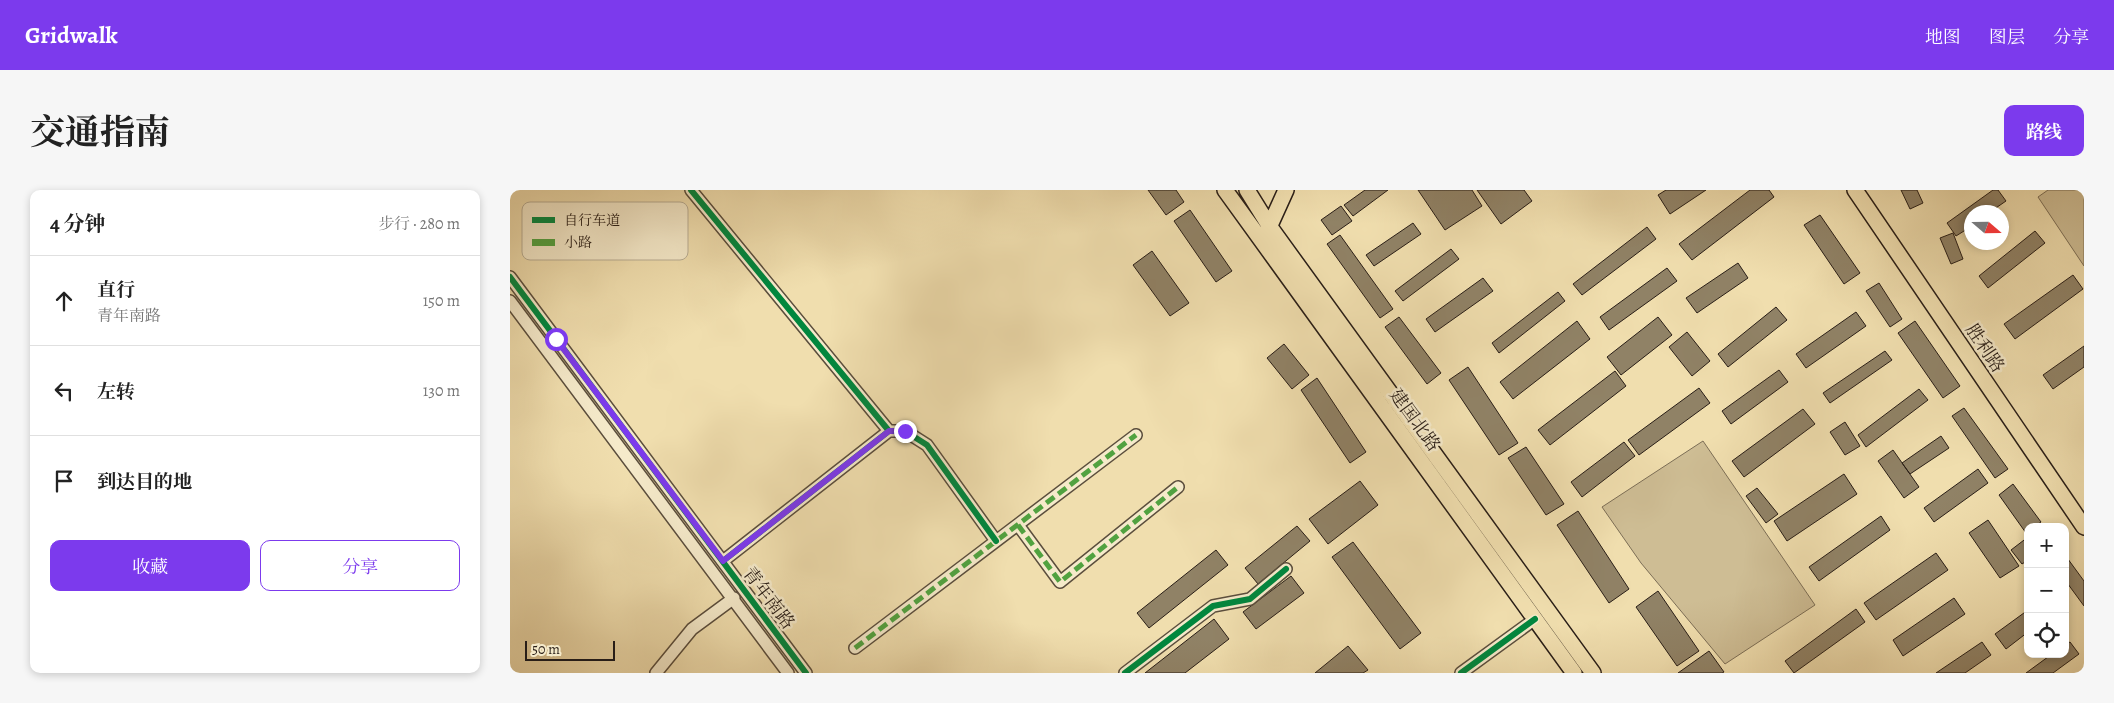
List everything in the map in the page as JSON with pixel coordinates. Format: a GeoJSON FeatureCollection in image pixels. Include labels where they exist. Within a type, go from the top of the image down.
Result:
{"type":"FeatureCollection","features":[{"type":"Feature","properties":{"kind":"main road","name":"建国北路"},"geometry":{"type":"LineString","coordinates":[[1225,190],[1266,233],[1593,673]]}},
{"type":"Feature","properties":{"kind":"main road","name":"建国北路"},"geometry":{"type":"LineString","coordinates":[[1246,190],[1266,233],[1574,673]]}},
{"type":"Feature","properties":{"kind":"main road"},"geometry":{"type":"LineString","coordinates":[[1266,233],[1286,190]]}},
{"type":"Feature","properties":{"kind":"main road","name":"胜利路"},"geometry":{"type":"LineString","coordinates":[[1855,190],[2084,527]]}},
{"type":"Feature","properties":{"kind":"street"},"geometry":{"type":"LineString","coordinates":[[691,190],[889,431]]}},
{"type":"Feature","properties":{"kind":"street","name":"青年南路"},"geometry":{"type":"LineString","coordinates":[[510,277],[806,673]]}},
{"type":"Feature","properties":{"kind":"street"},"geometry":{"type":"LineString","coordinates":[[510,301],[734,598],[788,673]]}},
{"type":"Feature","properties":{"kind":"street"},"geometry":{"type":"LineString","coordinates":[[723,561],[889,431],[905,431],[926,445],[996,541]]}},
{"type":"Feature","properties":{"kind":"street"},"geometry":{"type":"LineString","coordinates":[[855,648],[1136,435]]}},
{"type":"Feature","properties":{"kind":"street"},"geometry":{"type":"LineString","coordinates":[[1018,524],[1060,582],[1178,487]]}},
{"type":"Feature","properties":{"kind":"street"},"geometry":{"type":"LineString","coordinates":[[1126,673],[1213,606],[1250,599],[1286,569]]}},
{"type":"Feature","properties":{"kind":"street"},"geometry":{"type":"LineString","coordinates":[[656,673],[692,629],[734,598]]}},
{"type":"Feature","properties":{"kind":"street"},"geometry":{"type":"LineString","coordinates":[[1461,673],[1535,619]]}},
{"type":"Feature","properties":{"kind":"shaded area"},"geometry":{"type":"Polygon","coordinates":[[[2048,190],[2084,190],[2084,266],[2038,197],[2048,190]]]}},
{"type":"Feature","properties":{"kind":"shaded area"},"geometry":{"type":"Polygon","coordinates":[[[1703,441],[1815,605],[1725,664],[1641,563],[1602,507],[1703,441]]]}},
{"type":"Feature","properties":{"kind":"building"},"geometry":{"type":"Polygon","coordinates":[[[1148,190],[1176,190],[1184,202],[1166,215],[1148,190]]]}},
{"type":"Feature","properties":{"kind":"building"},"geometry":{"type":"Polygon","coordinates":[[[1365,190],[1388,190],[1353,216],[1344,205],[1365,190]]]}},
{"type":"Feature","properties":{"kind":"building"},"geometry":{"type":"Polygon","coordinates":[[[1418,190],[1472,190],[1482,206],[1445,230],[1418,190]]]}},
{"type":"Feature","properties":{"kind":"building"},"geometry":{"type":"Polygon","coordinates":[[[1477,190],[1524,190],[1532,201],[1501,224],[1477,190]]]}},
{"type":"Feature","properties":{"kind":"building"},"geometry":{"type":"Polygon","coordinates":[[[1666,190],[1706,190],[1670,214],[1658,195],[1666,190]]]}},
{"type":"Feature","properties":{"kind":"building"},"geometry":{"type":"Polygon","coordinates":[[[1750,190],[1769,190],[1774,197],[1692,260],[1679,244],[1750,190]]]}},
{"type":"Feature","properties":{"kind":"building"},"geometry":{"type":"Polygon","coordinates":[[[1901,190],[1917,190],[1923,203],[1910,209],[1901,190]]]}},
{"type":"Feature","properties":{"kind":"building"},"geometry":{"type":"Polygon","coordinates":[[[1993,190],[1998,190],[2006,201],[2000,205],[1972,205],[1993,190]]]}},
{"type":"Feature","properties":{"kind":"building"},"geometry":{"type":"Polygon","coordinates":[[[1341,206],[1352,221],[1332,235],[1321,220],[1341,206]]]}},
{"type":"Feature","properties":{"kind":"building"},"geometry":{"type":"Polygon","coordinates":[[[1190,210],[1232,271],[1216,282],[1174,221],[1190,210]]]}},
{"type":"Feature","properties":{"kind":"building"},"geometry":{"type":"Polygon","coordinates":[[[1964,211],[1964,231],[1956,236],[1947,223],[1964,211]]]}},
{"type":"Feature","properties":{"kind":"building"},"geometry":{"type":"Polygon","coordinates":[[[1820,215],[1860,273],[1844,284],[1804,225],[1820,215]]]}},
{"type":"Feature","properties":{"kind":"building"},"geometry":{"type":"Polygon","coordinates":[[[1413,223],[1421,234],[1374,266],[1366,255],[1413,223]]]}},
{"type":"Feature","properties":{"kind":"building"},"geometry":{"type":"Polygon","coordinates":[[[1647,227],[1656,239],[1582,295],[1573,284],[1647,227]]]}},
{"type":"Feature","properties":{"kind":"building"},"geometry":{"type":"Polygon","coordinates":[[[2035,231],[2045,243],[1988,288],[1979,276],[2035,231]]]}},
{"type":"Feature","properties":{"kind":"building"},"geometry":{"type":"Polygon","coordinates":[[[1953,233],[1963,259],[1951,264],[1940,238],[1953,233]]]}},
{"type":"Feature","properties":{"kind":"building"},"geometry":{"type":"Polygon","coordinates":[[[1340,235],[1393,309],[1380,318],[1327,244],[1340,235]]]}},
{"type":"Feature","properties":{"kind":"building"},"geometry":{"type":"Polygon","coordinates":[[[1451,249],[1459,259],[1403,301],[1395,291],[1451,249]]]}},
{"type":"Feature","properties":{"kind":"building"},"geometry":{"type":"Polygon","coordinates":[[[1152,251],[1189,303],[1170,316],[1133,265],[1152,251]]]}},
{"type":"Feature","properties":{"kind":"building"},"geometry":{"type":"Polygon","coordinates":[[[1738,263],[1748,278],[1697,313],[1686,298],[1738,263]]]}},
{"type":"Feature","properties":{"kind":"building"},"geometry":{"type":"Polygon","coordinates":[[[1667,268],[1677,281],[1609,330],[1600,317],[1667,268]]]}},
{"type":"Feature","properties":{"kind":"building"},"geometry":{"type":"Polygon","coordinates":[[[2073,275],[2083,289],[2015,339],[2004,324],[2073,275]]]}},
{"type":"Feature","properties":{"kind":"building"},"geometry":{"type":"Polygon","coordinates":[[[1483,278],[1493,291],[1435,332],[1426,319],[1483,278]]]}},
{"type":"Feature","properties":{"kind":"building"},"geometry":{"type":"Polygon","coordinates":[[[1879,283],[1902,319],[1890,327],[1866,291],[1879,283]]]}},
{"type":"Feature","properties":{"kind":"building"},"geometry":{"type":"Polygon","coordinates":[[[1558,292],[1565,301],[1499,353],[1492,343],[1558,292]]]}},
{"type":"Feature","properties":{"kind":"building"},"geometry":{"type":"Polygon","coordinates":[[[1776,307],[1787,320],[1728,367],[1718,354],[1776,307]]]}},
{"type":"Feature","properties":{"kind":"building"},"geometry":{"type":"Polygon","coordinates":[[[1856,312],[1866,326],[1806,368],[1796,354],[1856,312]]]}},
{"type":"Feature","properties":{"kind":"building"},"geometry":{"type":"Polygon","coordinates":[[[1399,317],[1441,373],[1427,384],[1385,327],[1399,317]]]}},
{"type":"Feature","properties":{"kind":"building"},"geometry":{"type":"Polygon","coordinates":[[[1658,317],[1672,335],[1621,375],[1607,357],[1658,317]]]}},
{"type":"Feature","properties":{"kind":"building"},"geometry":{"type":"Polygon","coordinates":[[[1577,321],[1590,339],[1513,399],[1500,382],[1577,321]]]}},
{"type":"Feature","properties":{"kind":"building"},"geometry":{"type":"Polygon","coordinates":[[[1915,321],[1960,386],[1943,398],[1898,333],[1915,321]]]}},
{"type":"Feature","properties":{"kind":"building"},"geometry":{"type":"Polygon","coordinates":[[[1687,332],[1710,361],[1692,376],[1669,347],[1687,332]]]}},
{"type":"Feature","properties":{"kind":"building"},"geometry":{"type":"Polygon","coordinates":[[[1284,344],[1309,375],[1292,389],[1267,358],[1284,344]]]}},
{"type":"Feature","properties":{"kind":"building"},"geometry":{"type":"Polygon","coordinates":[[[2084,346],[2084,367],[2053,389],[2043,375],[2084,346]]]}},
{"type":"Feature","properties":{"kind":"building"},"geometry":{"type":"Polygon","coordinates":[[[1885,351],[1892,360],[1830,403],[1823,393],[1885,351]]]}},
{"type":"Feature","properties":{"kind":"building"},"geometry":{"type":"Polygon","coordinates":[[[1468,367],[1518,443],[1499,455],[1449,380],[1468,367]]]}},
{"type":"Feature","properties":{"kind":"building"},"geometry":{"type":"Polygon","coordinates":[[[1779,370],[1788,382],[1731,424],[1722,411],[1779,370]]]}},
{"type":"Feature","properties":{"kind":"building"},"geometry":{"type":"Polygon","coordinates":[[[1615,371],[1626,386],[1550,445],[1538,430],[1615,371]]]}},
{"type":"Feature","properties":{"kind":"building"},"geometry":{"type":"Polygon","coordinates":[[[1317,378],[1366,452],[1350,463],[1301,390],[1317,378]]]}},
{"type":"Feature","properties":{"kind":"building"},"geometry":{"type":"Polygon","coordinates":[[[1699,388],[1710,403],[1639,455],[1628,440],[1699,388]]]}},
{"type":"Feature","properties":{"kind":"building"},"geometry":{"type":"Polygon","coordinates":[[[1919,389],[1928,400],[1866,447],[1858,435],[1919,389]]]}},
{"type":"Feature","properties":{"kind":"building"},"geometry":{"type":"Polygon","coordinates":[[[1964,408],[2008,469],[1995,478],[1952,416],[1964,408]]]}},
{"type":"Feature","properties":{"kind":"building"},"geometry":{"type":"Polygon","coordinates":[[[1803,409],[1815,424],[1744,477],[1732,461],[1803,409]]]}},
{"type":"Feature","properties":{"kind":"building"},"geometry":{"type":"Polygon","coordinates":[[[1845,422],[1860,446],[1845,455],[1830,432],[1845,422]]]}},
{"type":"Feature","properties":{"kind":"building"},"geometry":{"type":"Polygon","coordinates":[[[1941,436],[1949,448],[1910,474],[1902,463],[1941,436]]]}},
{"type":"Feature","properties":{"kind":"building"},"geometry":{"type":"Polygon","coordinates":[[[1624,442],[1635,456],[1582,497],[1571,482],[1624,442]]]}},
{"type":"Feature","properties":{"kind":"building"},"geometry":{"type":"Polygon","coordinates":[[[1526,447],[1564,504],[1546,515],[1508,458],[1526,447]]]}},
{"type":"Feature","properties":{"kind":"building"},"geometry":{"type":"Polygon","coordinates":[[[1893,450],[1919,487],[1904,498],[1878,461],[1893,450]]]}},
{"type":"Feature","properties":{"kind":"building"},"geometry":{"type":"Polygon","coordinates":[[[1978,469],[1988,483],[1934,522],[1924,508],[1978,469]]]}},
{"type":"Feature","properties":{"kind":"building"},"geometry":{"type":"Polygon","coordinates":[[[1844,474],[1857,494],[1787,541],[1774,521],[1844,474]]]}},
{"type":"Feature","properties":{"kind":"building"},"geometry":{"type":"Polygon","coordinates":[[[1360,481],[1378,505],[1328,544],[1309,519],[1360,481]]]}},
{"type":"Feature","properties":{"kind":"building"},"geometry":{"type":"Polygon","coordinates":[[[2013,484],[2041,522],[2024,523],[2024,530],[1999,495],[2013,484]]]}},
{"type":"Feature","properties":{"kind":"building"},"geometry":{"type":"Polygon","coordinates":[[[1757,488],[1778,514],[1766,523],[1746,496],[1757,488]]]}},
{"type":"Feature","properties":{"kind":"building"},"geometry":{"type":"Polygon","coordinates":[[[1578,511],[1629,589],[1609,603],[1557,525],[1578,511]]]}},
{"type":"Feature","properties":{"kind":"building"},"geometry":{"type":"Polygon","coordinates":[[[1881,516],[1890,530],[1819,581],[1809,567],[1881,516]]]}},
{"type":"Feature","properties":{"kind":"building"},"geometry":{"type":"Polygon","coordinates":[[[1988,520],[2019,566],[2000,578],[1969,533],[1988,520]]]}},
{"type":"Feature","properties":{"kind":"building"},"geometry":{"type":"Polygon","coordinates":[[[1297,526],[1310,541],[1258,584],[1245,568],[1297,526]]]}},
{"type":"Feature","properties":{"kind":"building"},"geometry":{"type":"Polygon","coordinates":[[[2024,540],[2024,563],[2022,564],[2011,550],[2024,540]]]}},
{"type":"Feature","properties":{"kind":"building"},"geometry":{"type":"Polygon","coordinates":[[[1353,542],[1421,633],[1400,649],[1332,557],[1353,542]]]}},
{"type":"Feature","properties":{"kind":"building"},"geometry":{"type":"Polygon","coordinates":[[[1216,550],[1228,565],[1149,628],[1137,613],[1216,550]]]}},
{"type":"Feature","properties":{"kind":"building"},"geometry":{"type":"Polygon","coordinates":[[[1936,553],[1948,570],[1876,620],[1864,603],[1936,553]]]}},
{"type":"Feature","properties":{"kind":"building"},"geometry":{"type":"Polygon","coordinates":[[[2069,560],[2084,581],[2084,606],[2069,585],[2069,560]]]}},
{"type":"Feature","properties":{"kind":"building"},"geometry":{"type":"Polygon","coordinates":[[[1291,576],[1304,593],[1256,629],[1243,612],[1291,576]]]}},
{"type":"Feature","properties":{"kind":"building"},"geometry":{"type":"Polygon","coordinates":[[[1658,591],[1699,651],[1677,666],[1636,607],[1658,591]]]}},
{"type":"Feature","properties":{"kind":"building"},"geometry":{"type":"Polygon","coordinates":[[[1954,598],[1965,614],[1903,656],[1893,640],[1954,598]]]}},
{"type":"Feature","properties":{"kind":"building"},"geometry":{"type":"Polygon","coordinates":[[[1856,609],[1865,622],[1794,673],[1785,661],[1856,609]]]}},
{"type":"Feature","properties":{"kind":"building"},"geometry":{"type":"Polygon","coordinates":[[[2024,613],[2024,635],[2006,649],[1995,634],[2024,613]]]}},
{"type":"Feature","properties":{"kind":"building"},"geometry":{"type":"Polygon","coordinates":[[[1214,619],[1229,639],[1185,673],[1145,673],[1214,619]]]}},
{"type":"Feature","properties":{"kind":"building"},"geometry":{"type":"Polygon","coordinates":[[[1982,642],[1991,655],[1965,673],[1936,673],[1982,642]]]}},
{"type":"Feature","properties":{"kind":"building"},"geometry":{"type":"Polygon","coordinates":[[[2069,643],[2079,654],[2053,673],[2026,673],[2047,658],[2069,658],[2069,643]]]}},
{"type":"Feature","properties":{"kind":"building"},"geometry":{"type":"Polygon","coordinates":[[[1348,646],[1368,670],[1363,673],[1315,673],[1348,646]]]}},
{"type":"Feature","properties":{"kind":"building"},"geometry":{"type":"Polygon","coordinates":[[[1709,651],[1724,672],[1678,673],[1709,651]]]}},
{"type":"Feature","properties":{"kind":"marked path"},"geometry":{"type":"LineString","coordinates":[[855,648],[1136,435]]}},
{"type":"Feature","properties":{"kind":"marked path"},"geometry":{"type":"LineString","coordinates":[[1018,525],[1060,582],[1178,487]]}},
{"type":"Feature","properties":{"kind":"cycle path"},"geometry":{"type":"LineString","coordinates":[[691,190],[889,431]]}},
{"type":"Feature","properties":{"kind":"cycle path"},"geometry":{"type":"LineString","coordinates":[[510,277],[806,673]]}},
{"type":"Feature","properties":{"kind":"cycle path"},"geometry":{"type":"LineString","coordinates":[[723,561],[889,431],[905,431],[927,445],[996,541]]}},
{"type":"Feature","properties":{"kind":"cycle path"},"geometry":{"type":"LineString","coordinates":[[1125,673],[1213,606],[1250,599],[1286,569]]}},
{"type":"Feature","properties":{"kind":"cycle path"},"geometry":{"type":"LineString","coordinates":[[1461,673],[1535,619]]}},
{"type":"Feature","properties":{"kind":"route"},"geometry":{"type":"LineString","coordinates":[[556,339],[723,561],[889,431],[905,431]]}}]}
